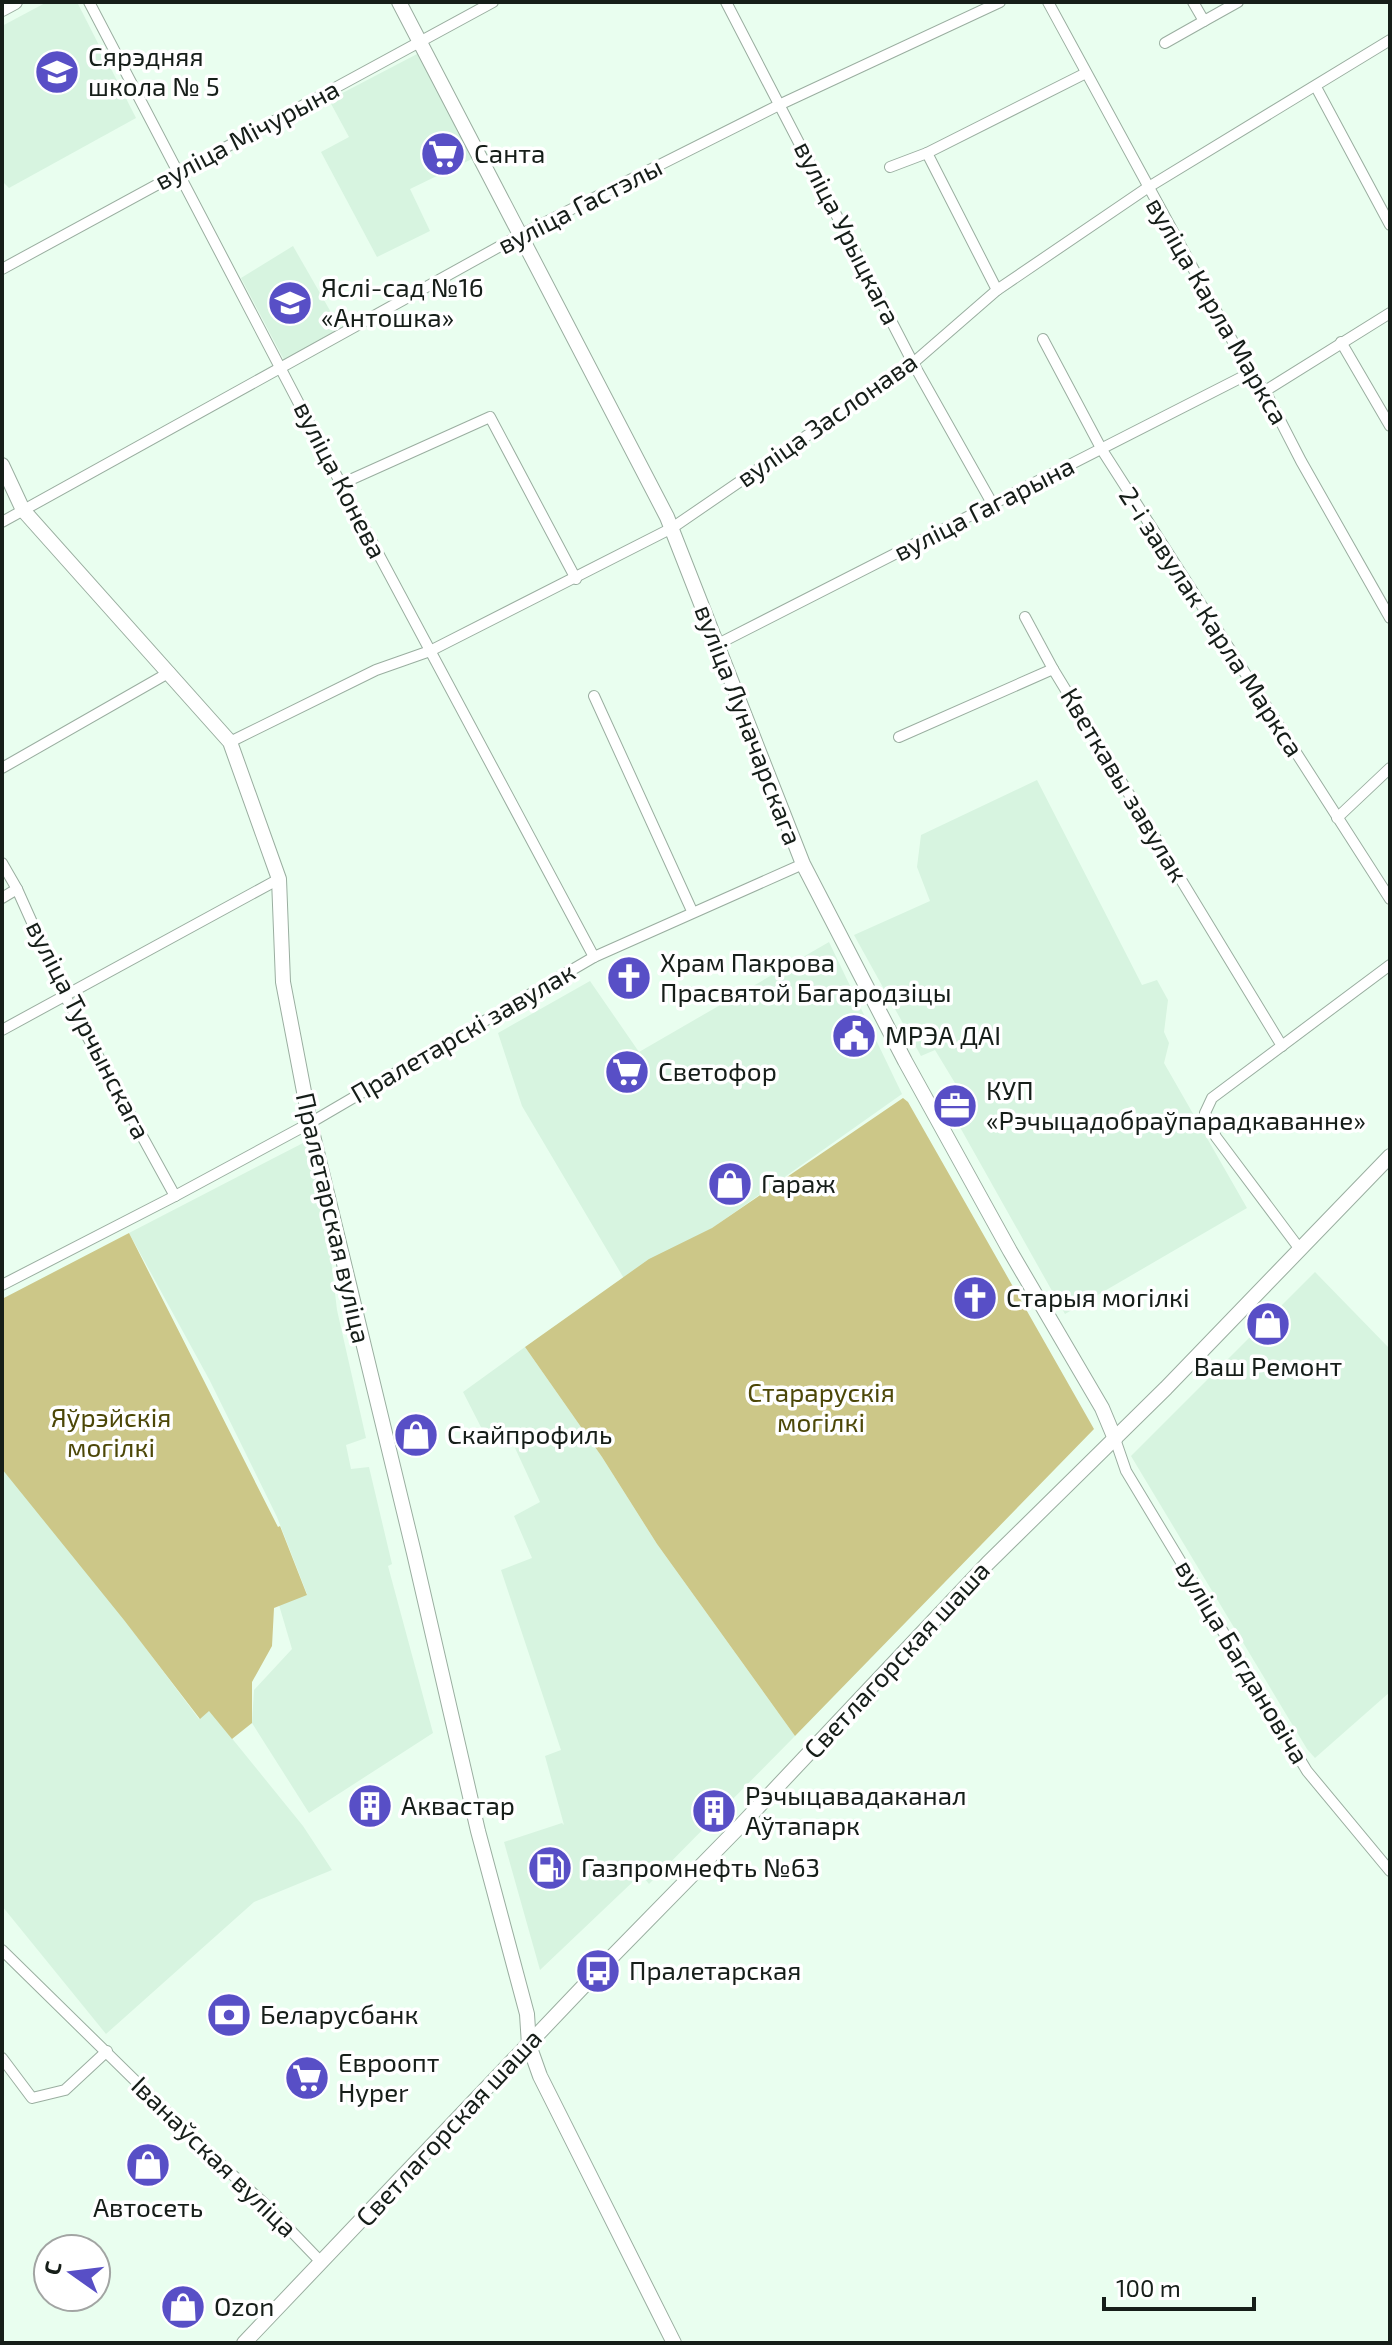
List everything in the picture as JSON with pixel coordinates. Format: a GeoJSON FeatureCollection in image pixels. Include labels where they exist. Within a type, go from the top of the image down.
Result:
{"type":"FeatureCollection","features":[{"type":"Feature","properties":{"kind":"street"},"geometry":{"type":"LineString","coordinates":[[2,9],[15,2]]}},
{"type":"Feature","properties":{"kind":"street","name":"вуліца Конева"},"geometry":{"type":"LineString","coordinates":[[89,2],[341,484],[594,957]]}},
{"type":"Feature","properties":{"kind":"street","name":"вуліца Луначарскага"},"geometry":{"type":"LineString","coordinates":[[399,2],[672,528],[803,864],[912,1074],[999,1232],[1102,1408],[1115,1439]]}},
{"type":"Feature","properties":{"kind":"street","name":"вуліца Мічурына"},"geometry":{"type":"LineString","coordinates":[[2,269],[493,2]]}},
{"type":"Feature","properties":{"kind":"street","name":"вуліца Урыцкага"},"geometry":{"type":"LineString","coordinates":[[726,2],[913,363],[993,505]]}},
{"type":"Feature","properties":{"kind":"street","name":"вуліца Гастэлы"},"geometry":{"type":"LineString","coordinates":[[2,522],[522,234],[781,104],[1000,2]]}},
{"type":"Feature","properties":{"kind":"street","name":"вуліца Карла Маркса"},"geometry":{"type":"LineString","coordinates":[[1048,2],[1147,188],[1250,373],[1265,391],[1321,498],[1390,618]]}},
{"type":"Feature","properties":{"kind":"street"},"geometry":{"type":"LineString","coordinates":[[1193,2],[1204,21]]}},
{"type":"Feature","properties":{"kind":"street"},"geometry":{"type":"LineString","coordinates":[[1165,43],[1238,2]]}},
{"type":"Feature","properties":{"kind":"street","name":"вуліца Заслонава"},"geometry":{"type":"LineString","coordinates":[[230,742],[376,670],[430,651],[672,528],[913,363],[997,290],[1147,188],[1390,40]]}},
{"type":"Feature","properties":{"kind":"street"},"geometry":{"type":"LineString","coordinates":[[890,167],[927,153],[1086,73]]}},
{"type":"Feature","properties":{"kind":"street"},"geometry":{"type":"LineString","coordinates":[[1316,87],[1390,225]]}},
{"type":"Feature","properties":{"kind":"street"},"geometry":{"type":"LineString","coordinates":[[927,153],[997,290]]}},
{"type":"Feature","properties":{"kind":"street"},"geometry":{"type":"LineString","coordinates":[[1265,391],[1390,313]]}},
{"type":"Feature","properties":{"kind":"street","name":"2-і завулак Карла Маркса"},"geometry":{"type":"LineString","coordinates":[[1043,339],[1102,450],[1390,899]]}},
{"type":"Feature","properties":{"kind":"street"},"geometry":{"type":"LineString","coordinates":[[1341,342],[1390,426]]}},
{"type":"Feature","properties":{"kind":"street","name":"вуліца Гагарына"},"geometry":{"type":"LineString","coordinates":[[716,645],[1250,373]]}},
{"type":"Feature","properties":{"kind":"street"},"geometry":{"type":"LineString","coordinates":[[341,484],[490,417],[576,579]]}},
{"type":"Feature","properties":{"kind":"street","name":"Пралетарская вуліца"},"geometry":{"type":"LineString","coordinates":[[2,465],[23,510],[230,742],[279,879],[283,982],[310,1123],[419,1570],[478,1831],[527,2014],[529,2045],[540,2076],[674,2343]]}},
{"type":"Feature","properties":{"kind":"street"},"geometry":{"type":"LineString","coordinates":[[1025,617],[1053,669]]}},
{"type":"Feature","properties":{"kind":"street","name":"Кветкавы завулак"},"geometry":{"type":"LineString","coordinates":[[899,737],[1053,669],[1282,1046]]}},
{"type":"Feature","properties":{"kind":"street"},"geometry":{"type":"LineString","coordinates":[[2,768],[170,672]]}},
{"type":"Feature","properties":{"kind":"street"},"geometry":{"type":"LineString","coordinates":[[594,696],[692,911]]}},
{"type":"Feature","properties":{"kind":"street"},"geometry":{"type":"LineString","coordinates":[[1337,818],[1390,768]]}},
{"type":"Feature","properties":{"kind":"street","name":"вуліца Турчынскага"},"geometry":{"type":"LineString","coordinates":[[2,863],[17,889],[65,996],[175,1196]]}},
{"type":"Feature","properties":{"kind":"street","name":"Пралетарскі завулак"},"geometry":{"type":"LineString","coordinates":[[2,1285],[310,1123],[594,957],[803,864]]}},
{"type":"Feature","properties":{"kind":"street"},"geometry":{"type":"LineString","coordinates":[[2,1030],[279,879]]}},
{"type":"Feature","properties":{"kind":"street"},"geometry":{"type":"LineString","coordinates":[[2,898],[17,889]]}},
{"type":"Feature","properties":{"kind":"street"},"geometry":{"type":"LineString","coordinates":[[1299,1248],[1216,1137],[1205,1113],[1212,1098],[1390,965]]}},
{"type":"Feature","properties":{"kind":"street","name":"Светлагорская шаша"},"geometry":{"type":"LineString","coordinates":[[244,2343],[988,1563],[1115,1439],[1390,1156]]}},
{"type":"Feature","properties":{"kind":"street","name":"вуліца Багдановіча"},"geometry":{"type":"LineString","coordinates":[[1115,1439],[1126,1471],[1307,1771],[1390,1870]]}},
{"type":"Feature","properties":{"kind":"street","name":"Іванаўская вуліца"},"geometry":{"type":"LineString","coordinates":[[2,1950],[322,2263]]}},
{"type":"Feature","properties":{"kind":"street"},"geometry":{"type":"LineString","coordinates":[[2,2058],[32,2098],[65,2090],[107,2051]]}},
{"type":"Feature","properties":{"kind":"shaded area","name":"Сярэдняя школа № 5"},"geometry":{"type":"Polygon","coordinates":[[[47,2],[77,2],[136,118],[9,188],[2,181],[2,26],[47,2]]]}},
{"type":"Feature","properties":{"kind":"shaded area"},"geometry":{"type":"Polygon","coordinates":[[[419,53],[474,158],[410,189],[430,231],[377,257],[321,152],[349,137],[329,100],[419,53]]]}},
{"type":"Feature","properties":{"kind":"shaded area","name":"Яслі-сад №16 «Антошка»"},"geometry":{"type":"Polygon","coordinates":[[[293,246],[340,328],[284,360],[241,278],[293,246]]]}},
{"type":"Feature","properties":{"kind":"shaded area"},"geometry":{"type":"Polygon","coordinates":[[[1037,780],[1142,985],[1157,980],[1168,1000],[1164,1032],[1169,1043],[1164,1063],[1247,1208],[1065,1314],[943,1097],[958,1088],[935,1050],[921,1056],[854,935],[930,901],[917,867],[921,835],[1037,780]]]}},
{"type":"Feature","properties":{"kind":"shaded area"},"geometry":{"type":"Polygon","coordinates":[[[829,942],[902,1094],[629,1287],[522,1106],[498,1033],[590,981],[639,1052],[829,942]]]}},
{"type":"Feature","properties":{"kind":"shaded area"},"geometry":{"type":"Polygon","coordinates":[[[305,1142],[326,1218],[337,1310],[366,1438],[346,1445],[351,1469],[369,1467],[392,1564],[388,1566],[433,1733],[309,1813],[252,1723],[254,1690],[292,1649],[279,1605],[307,1594],[277,1517],[210,1381],[129,1233],[305,1142]]]}},
{"type":"Feature","properties":{"kind":"shaded area"},"geometry":{"type":"Polygon","coordinates":[[[1315,1272],[1390,1349],[1390,1692],[1315,1758],[1131,1456],[1315,1272]]]}},
{"type":"Feature","properties":{"kind":"shaded area","name":"Рэчыцавадаканал Аўтапарк"},"geometry":{"type":"Polygon","coordinates":[[[525,1347],[602,1457],[657,1544],[795,1736],[649,1884],[641,1874],[540,1970],[504,1842],[562,1823],[564,1825],[545,1756],[561,1750],[501,1570],[532,1558],[514,1516],[540,1502],[504,1424],[483,1431],[463,1392],[525,1347]]]}},
{"type":"Feature","properties":{"kind":"shaded area"},"geometry":{"type":"Polygon","coordinates":[[[2,1466],[75,1554],[199,1719],[209,1710],[303,1826],[332,1870],[254,1902],[106,2034],[2,1906],[2,1466]]]}},
{"type":"Feature","properties":{"kind":"green space","name":"Старарускія могілкі"},"geometry":{"type":"Polygon","coordinates":[[[903,1098],[1094,1429],[795,1736],[657,1544],[602,1457],[525,1347],[649,1259],[712,1228],[903,1098]]]}},
{"type":"Feature","properties":{"kind":"green space","name":"Яўрэйскія могілкі"},"geometry":{"type":"Polygon","coordinates":[[[129,1233],[280,1526],[307,1595],[274,1608],[272,1646],[252,1682],[252,1723],[232,1739],[209,1711],[200,1719],[2,1469],[2,1299],[129,1233]]]}},
{"type":"Feature","properties":{"kind":"place","name":"Сярэдняя школа № 5"},"geometry":{"type":"Point","coordinates":[57,72]}},
{"type":"Feature","properties":{"kind":"place","name":"Санта"},"geometry":{"type":"Point","coordinates":[443,154]}},
{"type":"Feature","properties":{"kind":"place","name":"Яслі-сад №16 «Антошка»"},"geometry":{"type":"Point","coordinates":[290,303]}},
{"type":"Feature","properties":{"kind":"place","name":"Храм Пакрова Прасвятой Багародзіцы"},"geometry":{"type":"Point","coordinates":[629,978]}},
{"type":"Feature","properties":{"kind":"place","name":"МРЭА ДАІ"},"geometry":{"type":"Point","coordinates":[854,1036]}},
{"type":"Feature","properties":{"kind":"place","name":"Светофор"},"geometry":{"type":"Point","coordinates":[627,1072]}},
{"type":"Feature","properties":{"kind":"place","name":"КУП «Рэчыцадобраўпарадкаванне»"},"geometry":{"type":"Point","coordinates":[955,1106]}},
{"type":"Feature","properties":{"kind":"place","name":"Гараж"},"geometry":{"type":"Point","coordinates":[730,1184]}},
{"type":"Feature","properties":{"kind":"place","name":"Старыя могілкі"},"geometry":{"type":"Point","coordinates":[975,1298]}},
{"type":"Feature","properties":{"kind":"place","name":"Ваш Ремонт"},"geometry":{"type":"Point","coordinates":[1268,1324]}},
{"type":"Feature","properties":{"kind":"place","name":"Скайпрофиль"},"geometry":{"type":"Point","coordinates":[416,1435]}},
{"type":"Feature","properties":{"kind":"place","name":"Аквастар"},"geometry":{"type":"Point","coordinates":[370,1806]}},
{"type":"Feature","properties":{"kind":"place","name":"Рэчыцавадаканал Аўтапарк"},"geometry":{"type":"Point","coordinates":[714,1811]}},
{"type":"Feature","properties":{"kind":"place","name":"Газпромнефть №63"},"geometry":{"type":"Point","coordinates":[550,1868]}},
{"type":"Feature","properties":{"kind":"place","name":"Пралетарская"},"geometry":{"type":"Point","coordinates":[598,1971]}},
{"type":"Feature","properties":{"kind":"place","name":"Беларусбанк"},"geometry":{"type":"Point","coordinates":[229,2015]}},
{"type":"Feature","properties":{"kind":"place","name":"Евроопт Hyper"},"geometry":{"type":"Point","coordinates":[307,2078]}},
{"type":"Feature","properties":{"kind":"place","name":"Автосеть"},"geometry":{"type":"Point","coordinates":[148,2165]}},
{"type":"Feature","properties":{"kind":"place","name":"Ozon"},"geometry":{"type":"Point","coordinates":[183,2307]}}]}
